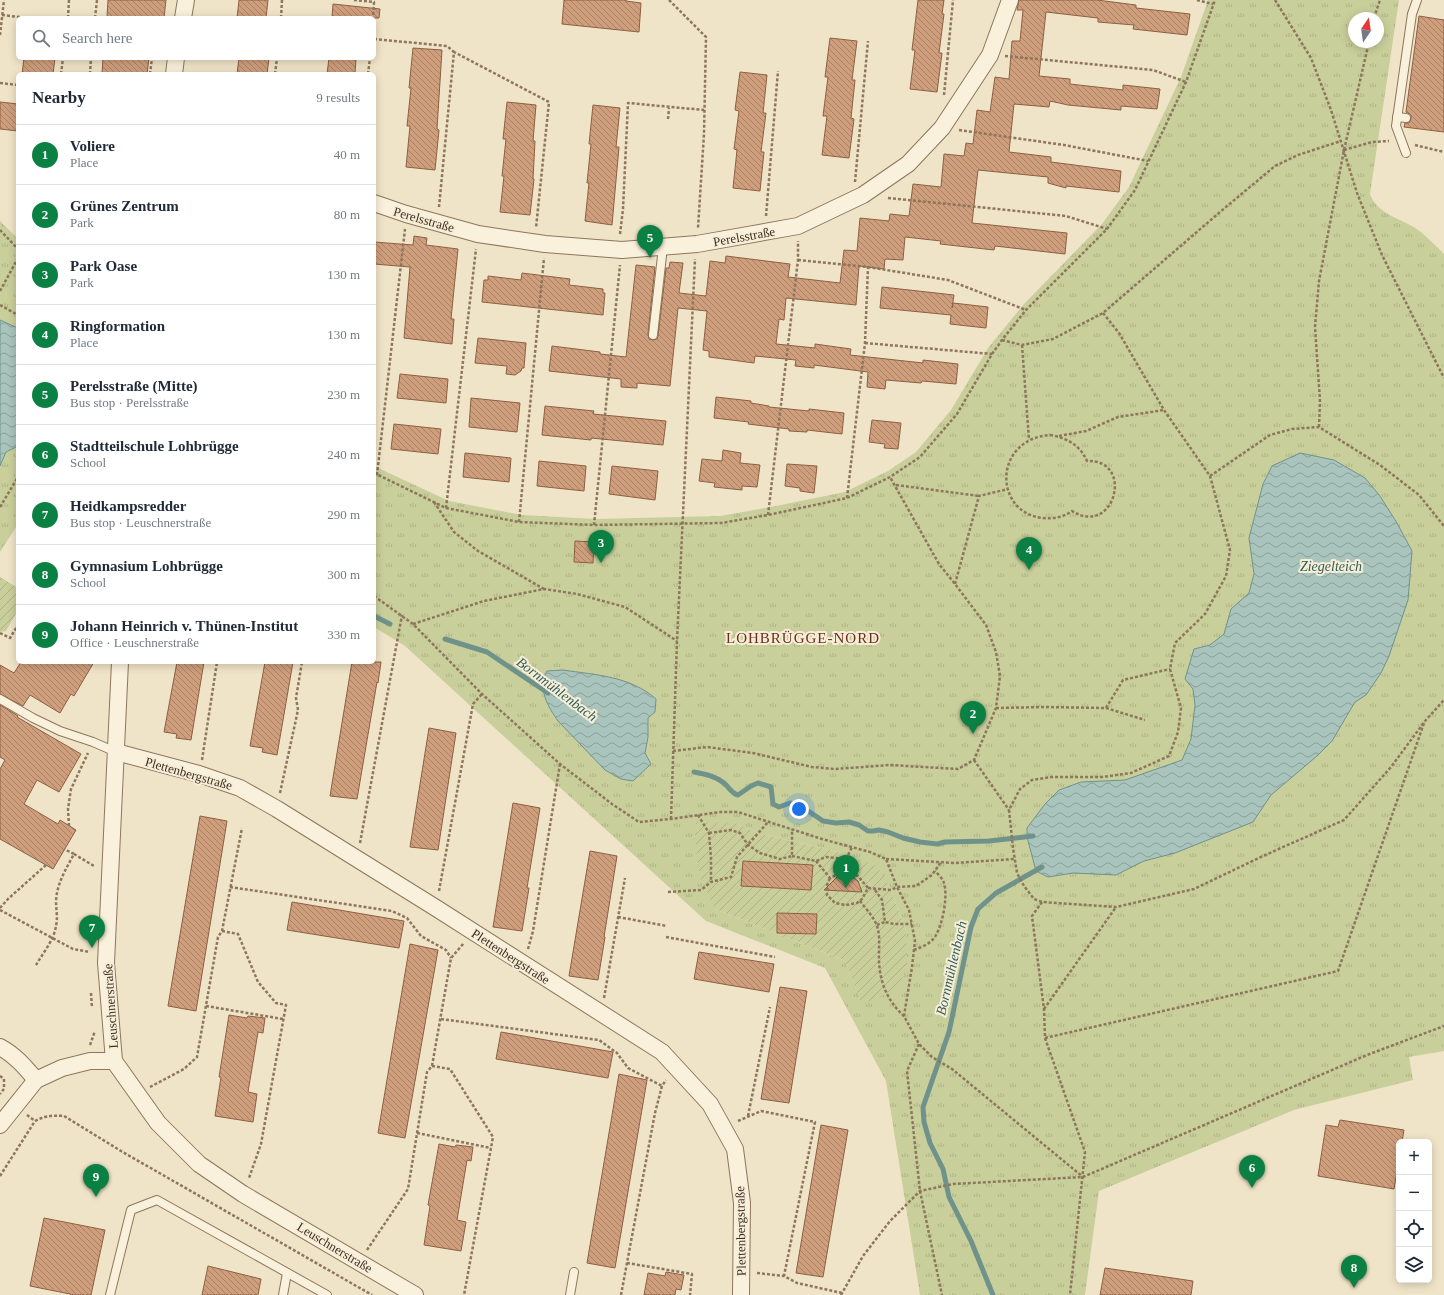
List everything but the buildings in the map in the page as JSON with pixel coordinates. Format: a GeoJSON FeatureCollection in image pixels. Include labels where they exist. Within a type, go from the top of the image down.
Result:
{"type":"FeatureCollection","features":[{"type":"Feature","properties":{"kind":"street"},"geometry":{"type":"LineString","coordinates":[[183,16],[186,0]]}},
{"type":"Feature","properties":{"kind":"street","name":"Perelsstraße"},"geometry":{"type":"LineString","coordinates":[[376,204],[406,214],[478,234],[540,243],[622,250],[697,244],[798,226],[858,197],[908,164],[942,128],[990,55],[1010,0]]}},
{"type":"Feature","properties":{"kind":"street"},"geometry":{"type":"LineString","coordinates":[[174,72],[176,60]]}},
{"type":"Feature","properties":{"kind":"street","name":"Leuschnerstraße"},"geometry":{"type":"LineString","coordinates":[[120,664],[106,963],[114,1060],[158,1123],[200,1164],[243,1194],[414,1295]]}},
{"type":"Feature","properties":{"kind":"street","name":"Plettenbergstraße"},"geometry":{"type":"LineString","coordinates":[[116,752],[200,774],[240,788],[277,809],[436,908],[662,1052],[710,1104],[735,1149],[742,1203],[741,1295]]}},
{"type":"Feature","properties":{"kind":"street"},"geometry":{"type":"LineString","coordinates":[[0,1047],[21,1062],[36,1080]]}},
{"type":"Feature","properties":{"kind":"street"},"geometry":{"type":"LineString","coordinates":[[0,1125],[36,1080],[62,1068],[90,1061],[114,1060]]}},
{"type":"Feature","properties":{"kind":"lane"},"geometry":{"type":"LineString","coordinates":[[1406,153],[1396,126],[1402,117],[1410,56],[1412,14],[1417,0]]}},
{"type":"Feature","properties":{"kind":"lane"},"geometry":{"type":"LineString","coordinates":[[653,335],[663,247]]}},
{"type":"Feature","properties":{"kind":"lane"},"geometry":{"type":"LineString","coordinates":[[0,699],[33,718],[60,731],[94,742],[116,752]]}},
{"type":"Feature","properties":{"kind":"lane"},"geometry":{"type":"LineString","coordinates":[[110,1295],[131,1210],[157,1200],[327,1295]]}},
{"type":"Feature","properties":{"kind":"lane"},"geometry":{"type":"LineString","coordinates":[[570,1295],[574,1272]]}},
{"type":"Feature","properties":{"kind":"lane"},"geometry":{"type":"LineString","coordinates":[[283,1295],[287,1273]]}},
{"type":"Feature","properties":{"kind":"path"},"geometry":{"type":"LineString","coordinates":[[0,35],[4,0]]}},
{"type":"Feature","properties":{"kind":"path"},"geometry":{"type":"LineString","coordinates":[[68,16],[69,0]]}},
{"type":"Feature","properties":{"kind":"path"},"geometry":{"type":"LineString","coordinates":[[95,16],[97,0]]}},
{"type":"Feature","properties":{"kind":"path"},"geometry":{"type":"LineString","coordinates":[[281,16],[282,0]]}},
{"type":"Feature","properties":{"kind":"path"},"geometry":{"type":"LineString","coordinates":[[354,0],[374,2],[373,16]]}},
{"type":"Feature","properties":{"kind":"path"},"geometry":{"type":"LineString","coordinates":[[943,99],[953,0]]}},
{"type":"Feature","properties":{"kind":"path"},"geometry":{"type":"LineString","coordinates":[[1197,0],[1214,4]]}},
{"type":"Feature","properties":{"kind":"path"},"geometry":{"type":"LineString","coordinates":[[406,214],[376,474],[446,508],[519,522],[594,525],[721,523],[768,515],[847,498],[890,477],[920,457],[957,414],[992,354],[1026,310],[1107,228],[1134,190],[1186,82],[1215,0]]}},
{"type":"Feature","properties":{"kind":"path"},"geometry":{"type":"LineString","coordinates":[[1275,0],[1311,58],[1331,110],[1357,193],[1382,255],[1444,378]]}},
{"type":"Feature","properties":{"kind":"path"},"geometry":{"type":"LineString","coordinates":[[1376,12],[1380,0]]}},
{"type":"Feature","properties":{"kind":"path"},"geometry":{"type":"LineString","coordinates":[[2,15],[16,17]]}},
{"type":"Feature","properties":{"kind":"path"},"geometry":{"type":"LineString","coordinates":[[376,39],[446,46],[454,52],[548,102],[540,243],[519,522]]}},
{"type":"Feature","properties":{"kind":"path"},"geometry":{"type":"LineString","coordinates":[[868,41],[858,197],[1066,216],[1107,228]]}},
{"type":"Feature","properties":{"kind":"path"},"geometry":{"type":"LineString","coordinates":[[1319,427],[1320,401],[1315,327],[1319,281],[1344,150],[1368,48]]}},
{"type":"Feature","properties":{"kind":"path"},"geometry":{"type":"LineString","coordinates":[[437,223],[454,52]]}},
{"type":"Feature","properties":{"kind":"path"},"geometry":{"type":"LineString","coordinates":[[990,55],[1153,70],[1186,82]]}},
{"type":"Feature","properties":{"kind":"path"},"geometry":{"type":"LineString","coordinates":[[61,72],[63,60]]}},
{"type":"Feature","properties":{"kind":"path"},"geometry":{"type":"LineString","coordinates":[[90,72],[91,60]]}},
{"type":"Feature","properties":{"kind":"path"},"geometry":{"type":"LineString","coordinates":[[150,72],[152,60]]}},
{"type":"Feature","properties":{"kind":"path"},"geometry":{"type":"LineString","coordinates":[[275,72],[277,60]]}},
{"type":"Feature","properties":{"kind":"path"},"geometry":{"type":"LineString","coordinates":[[368,72],[370,60]]}},
{"type":"Feature","properties":{"kind":"path"},"geometry":{"type":"LineString","coordinates":[[151,68],[156,68]]}},
{"type":"Feature","properties":{"kind":"path"},"geometry":{"type":"LineString","coordinates":[[764,232],[778,71]]}},
{"type":"Feature","properties":{"kind":"path"},"geometry":{"type":"LineString","coordinates":[[0,83],[16,85]]}},
{"type":"Feature","properties":{"kind":"path"},"geometry":{"type":"LineString","coordinates":[[594,525],[622,250],[620,239],[623,209],[628,103],[669,108],[704,110]]}},
{"type":"Feature","properties":{"kind":"path"},"geometry":{"type":"LineString","coordinates":[[668,119],[669,108]]}},
{"type":"Feature","properties":{"kind":"path"},"geometry":{"type":"LineString","coordinates":[[942,128],[1064,145],[1148,161]]}},
{"type":"Feature","properties":{"kind":"path"},"geometry":{"type":"LineString","coordinates":[[1002,340],[1022,345],[1053,338],[1103,313],[1275,166],[1298,154],[1341,141]]}},
{"type":"Feature","properties":{"kind":"path"},"geometry":{"type":"LineString","coordinates":[[1344,150],[1365,144]]}},
{"type":"Feature","properties":{"kind":"path"},"geometry":{"type":"LineString","coordinates":[[768,515],[798,260],[798,226]]}},
{"type":"Feature","properties":{"kind":"path"},"geometry":{"type":"LineString","coordinates":[[0,230],[16,246]]}},
{"type":"Feature","properties":{"kind":"path"},"geometry":{"type":"LineString","coordinates":[[446,508],[478,234]]}},
{"type":"Feature","properties":{"kind":"path"},"geometry":{"type":"LineString","coordinates":[[798,260],[868,267],[948,280],[1026,310]]}},
{"type":"Feature","properties":{"kind":"path"},"geometry":{"type":"LineString","coordinates":[[0,290],[16,262]]}},
{"type":"Feature","properties":{"kind":"path"},"geometry":{"type":"LineString","coordinates":[[847,498],[865,343],[868,267]]}},
{"type":"Feature","properties":{"kind":"path"},"geometry":{"type":"LineString","coordinates":[[0,305],[16,314]]}},
{"type":"Feature","properties":{"kind":"path"},"geometry":{"type":"LineString","coordinates":[[1009,810],[1020,789],[1032,780],[1052,777],[1102,777],[1131,773],[1169,756],[1178,732],[1181,708],[1170,669],[1175,643],[1205,614],[1226,576],[1230,550],[1210,476],[1164,410],[1119,333],[1103,313]]}},
{"type":"Feature","properties":{"kind":"path"},"geometry":{"type":"LineString","coordinates":[[865,343],[992,354]]}},
{"type":"Feature","properties":{"kind":"path"},"geometry":{"type":"LineString","coordinates":[[1022,345],[1029,440]]}},
{"type":"Feature","properties":{"kind":"path"},"geometry":{"type":"LineString","coordinates":[[1058,436],[1069,440],[1076,446],[1083,453],[1087,461],[1099,463],[1108,469],[1115,480],[1116,490],[1114,500],[1108,508],[1100,514],[1093,516],[1083,516],[1072,511],[1050,519],[1040,518],[1019,508],[1012,499],[1008,489],[1006,473],[1010,459],[1019,447],[1029,440],[1042,435],[1058,436],[1086,431],[1102,426],[1118,417],[1164,410]]}},
{"type":"Feature","properties":{"kind":"path"},"geometry":{"type":"LineString","coordinates":[[1210,476],[1270,435],[1292,429],[1319,427],[1380,464],[1419,496],[1444,526]]}},
{"type":"Feature","properties":{"kind":"path"},"geometry":{"type":"LineString","coordinates":[[673,751],[707,747],[753,753],[812,767],[835,769],[890,765],[958,769],[974,760],[996,708],[1000,676],[996,652],[986,625],[938,564],[896,485],[890,477]]}},
{"type":"Feature","properties":{"kind":"path"},"geometry":{"type":"LineString","coordinates":[[0,507],[16,481]]}},
{"type":"Feature","properties":{"kind":"path"},"geometry":{"type":"LineString","coordinates":[[896,485],[979,496],[1008,489]]}},
{"type":"Feature","properties":{"kind":"path"},"geometry":{"type":"LineString","coordinates":[[955,584],[979,496]]}},
{"type":"Feature","properties":{"kind":"path"},"geometry":{"type":"LineString","coordinates":[[434,502],[454,532],[478,550],[544,589]]}},
{"type":"Feature","properties":{"kind":"path"},"geometry":{"type":"LineString","coordinates":[[671,819],[682,524]]}},
{"type":"Feature","properties":{"kind":"path"},"geometry":{"type":"LineString","coordinates":[[413,624],[484,601],[544,589],[577,594],[625,607],[677,641]]}},
{"type":"Feature","properties":{"kind":"path"},"geometry":{"type":"LineString","coordinates":[[376,597],[413,624],[482,694],[560,764],[612,804],[639,822],[720,812],[738,812],[870,852],[886,859],[956,863],[1015,859]]}},
{"type":"Feature","properties":{"kind":"path"},"geometry":{"type":"LineString","coordinates":[[357,859],[402,615]]}},
{"type":"Feature","properties":{"kind":"path"},"geometry":{"type":"LineString","coordinates":[[0,633],[10,638],[16,628]]}},
{"type":"Feature","properties":{"kind":"path"},"geometry":{"type":"LineString","coordinates":[[200,774],[217,664]]}},
{"type":"Feature","properties":{"kind":"path"},"geometry":{"type":"LineString","coordinates":[[277,809],[298,710],[296,698],[302,664]]}},
{"type":"Feature","properties":{"kind":"path"},"geometry":{"type":"LineString","coordinates":[[1106,708],[1123,680],[1170,669]]}},
{"type":"Feature","properties":{"kind":"path"},"geometry":{"type":"LineString","coordinates":[[436,908],[473,704],[482,694]]}},
{"type":"Feature","properties":{"kind":"path"},"geometry":{"type":"LineString","coordinates":[[974,760],[1009,810],[1017,872],[1024,886],[1034,899],[1042,902],[1116,907],[1194,889],[1344,820],[1391,767],[1425,721],[1444,700]]}},
{"type":"Feature","properties":{"kind":"path"},"geometry":{"type":"LineString","coordinates":[[996,708],[1106,708],[1145,720]]}},
{"type":"Feature","properties":{"kind":"path"},"geometry":{"type":"LineString","coordinates":[[1045,1038],[1338,972],[1425,721]]}},
{"type":"Feature","properties":{"kind":"path"},"geometry":{"type":"LineString","coordinates":[[69,826],[68,809],[71,789],[94,742]]}},
{"type":"Feature","properties":{"kind":"path"},"geometry":{"type":"LineString","coordinates":[[524,964],[533,931],[560,764]]}},
{"type":"Feature","properties":{"kind":"path"},"geometry":{"type":"LineString","coordinates":[[698,815],[709,832],[711,882]]}},
{"type":"Feature","properties":{"kind":"path"},"geometry":{"type":"LineString","coordinates":[[668,892],[701,890],[711,882],[731,877],[738,857],[768,822]]}},
{"type":"Feature","properties":{"kind":"path"},"geometry":{"type":"LineString","coordinates":[[138,1094],[184,1069],[197,1057],[218,937],[222,931],[242,828]]}},
{"type":"Feature","properties":{"kind":"path"},"geometry":{"type":"LineString","coordinates":[[792,829],[792,856]]}},
{"type":"Feature","properties":{"kind":"path"},"geometry":{"type":"LineString","coordinates":[[709,832],[731,830],[740,833],[748,844],[760,853],[780,859],[792,856],[816,861],[826,857],[846,859],[852,847]]}},
{"type":"Feature","properties":{"kind":"path"},"geometry":{"type":"LineString","coordinates":[[64,849],[90,864]]}},
{"type":"Feature","properties":{"kind":"path"},"geometry":{"type":"LineString","coordinates":[[36,965],[52,938],[56,926],[56,900],[58,889],[74,854]]}},
{"type":"Feature","properties":{"kind":"path"},"geometry":{"type":"LineString","coordinates":[[886,859],[897,888],[909,910],[915,941],[904,1016]]}},
{"type":"Feature","properties":{"kind":"path"},"geometry":{"type":"LineString","coordinates":[[816,861],[830,878]]}},
{"type":"Feature","properties":{"kind":"path"},"geometry":{"type":"LineString","coordinates":[[868,888],[860,901],[846,905],[835,903],[828,895],[827,885],[830,878],[844,871],[858,876],[868,888],[891,890],[916,886],[932,875],[941,862]]}},
{"type":"Feature","properties":{"kind":"path"},"geometry":{"type":"LineString","coordinates":[[46,865],[8,899],[0,909],[73,950],[90,952],[90,959]]}},
{"type":"Feature","properties":{"kind":"path"},"geometry":{"type":"LineString","coordinates":[[914,950],[925,946],[936,935],[942,919],[946,899],[944,882],[935,871]]}},
{"type":"Feature","properties":{"kind":"path"},"geometry":{"type":"LineString","coordinates":[[602,1014],[625,878]]}},
{"type":"Feature","properties":{"kind":"path"},"geometry":{"type":"LineString","coordinates":[[230,887],[392,911],[407,918],[420,936],[446,950],[451,958]]}},
{"type":"Feature","properties":{"kind":"path"},"geometry":{"type":"LineString","coordinates":[[875,889],[882,900],[885,922]]}},
{"type":"Feature","properties":{"kind":"path"},"geometry":{"type":"LineString","coordinates":[[860,901],[877,925],[879,941],[879,969],[882,985],[896,1009],[904,1016],[919,1044],[932,1057],[952,1069],[1083,1177]]}},
{"type":"Feature","properties":{"kind":"path"},"geometry":{"type":"LineString","coordinates":[[1042,902],[1032,916],[1044,1009],[1045,1038],[1085,1152],[1070,1295]]}},
{"type":"Feature","properties":{"kind":"path"},"geometry":{"type":"LineString","coordinates":[[1044,1009],[1116,907]]}},
{"type":"Feature","properties":{"kind":"path"},"geometry":{"type":"LineString","coordinates":[[618,917],[667,926]]}},
{"type":"Feature","properties":{"kind":"path"},"geometry":{"type":"LineString","coordinates":[[877,925],[885,922],[894,924],[912,924]]}},
{"type":"Feature","properties":{"kind":"path"},"geometry":{"type":"LineString","coordinates":[[222,931],[238,934],[258,982],[276,1003],[286,1005],[261,1144],[243,1194]]}},
{"type":"Feature","properties":{"kind":"path"},"geometry":{"type":"LineString","coordinates":[[360,1262],[408,1189],[427,1072],[432,1066],[451,958],[473,932]]}},
{"type":"Feature","properties":{"kind":"path"},"geometry":{"type":"LineString","coordinates":[[666,937],[775,957]]}},
{"type":"Feature","properties":{"kind":"path"},"geometry":{"type":"LineString","coordinates":[[90,987],[94,1015]]}},
{"type":"Feature","properties":{"kind":"path"},"geometry":{"type":"LineString","coordinates":[[206,1006],[283,1019]]}},
{"type":"Feature","properties":{"kind":"path"},"geometry":{"type":"LineString","coordinates":[[748,1117],[770,1006]]}},
{"type":"Feature","properties":{"kind":"path"},"geometry":{"type":"LineString","coordinates":[[441,1019],[599,1040],[617,1053],[628,1068],[662,1086]]}},
{"type":"Feature","properties":{"kind":"path"},"geometry":{"type":"LineString","coordinates":[[86,1048],[90,1044],[95,1031],[95,1026]]}},
{"type":"Feature","properties":{"kind":"path"},"geometry":{"type":"LineString","coordinates":[[742,1270],[784,1276],[797,1283],[841,1294],[863,1256],[890,1221],[920,1191],[953,1184],[1083,1177],[1367,1055],[1444,1026]]}},
{"type":"Feature","properties":{"kind":"path"},"geometry":{"type":"LineString","coordinates":[[919,1044],[907,1071],[920,1191],[942,1295]]}},
{"type":"Feature","properties":{"kind":"path"},"geometry":{"type":"LineString","coordinates":[[432,1066],[450,1069],[493,1137],[464,1295]]}},
{"type":"Feature","properties":{"kind":"path"},"geometry":{"type":"LineString","coordinates":[[621,1295],[655,1114],[662,1086],[675,1066]]}},
{"type":"Feature","properties":{"kind":"path"},"geometry":{"type":"LineString","coordinates":[[0,1076],[4,1079],[4,1088],[0,1094]]}},
{"type":"Feature","properties":{"kind":"path"},"geometry":{"type":"LineString","coordinates":[[15,1106],[35,1121]]}},
{"type":"Feature","properties":{"kind":"path"},"geometry":{"type":"LineString","coordinates":[[723,1128],[761,1111],[815,1122],[784,1276]]}},
{"type":"Feature","properties":{"kind":"path"},"geometry":{"type":"LineString","coordinates":[[0,1176],[35,1121],[44,1117],[64,1116],[121,1151],[372,1295]]}},
{"type":"Feature","properties":{"kind":"path"},"geometry":{"type":"LineString","coordinates":[[417,1133],[491,1148]]}},
{"type":"Feature","properties":{"kind":"path"},"geometry":{"type":"LineString","coordinates":[[627,1263],[692,1274],[690,1295]]}},
{"type":"Feature","properties":{"kind":"green space"},"geometry":{"type":"Polygon","coordinates":[[[1208,0],[1399,0],[1370,194],[1379,207],[1385,212],[1421,232],[1444,254],[1444,1051],[1409,1057],[1413,1080],[1294,1110],[1099,1191],[1085,1295],[920,1295],[886,1081],[825,968],[706,921],[405,646],[376,628],[376,467],[449,501],[522,515],[596,519],[720,516],[845,492],[888,471],[916,452],[951,410],[988,348],[1024,304],[1102,224],[1129,187],[1181,77],[1208,0]],[[736,823],[715,909],[845,961],[862,1003],[906,930],[891,890],[846,854],[758,833],[736,823]]]}},
{"type":"Feature","properties":{"kind":"green space"},"geometry":{"type":"Polygon","coordinates":[[[0,221],[16,237],[16,327],[0,320],[0,221]]]}},
{"type":"Feature","properties":{"kind":"green space"},"geometry":{"type":"Polygon","coordinates":[[[16,447],[16,527],[0,552],[0,466],[6,452],[16,447]]]}},
{"type":"Feature","properties":{"kind":"green space"},"geometry":{"type":"Polygon","coordinates":[[[0,577],[16,587],[16,614],[6,631],[0,632],[0,577]]]}},
{"type":"Feature","properties":{"kind":"green space"},"geometry":{"type":"Polygon","coordinates":[[[696,822],[736,823],[758,833],[846,854],[877,866],[891,890],[906,930],[907,965],[898,989],[862,1004],[845,961],[715,909],[700,878],[695,839],[696,822]]]}},
{"type":"Feature","properties":{"kind":"water"},"geometry":{"type":"Polygon","coordinates":[[[0,320],[16,327],[16,447],[6,452],[0,466],[0,320]]]}},
{"type":"Feature","properties":{"kind":"water","name":"Ziegelteich"},"geometry":{"type":"Polygon","coordinates":[[[1300,453],[1334,460],[1365,478],[1380,496],[1412,551],[1408,600],[1389,656],[1381,673],[1366,695],[1355,702],[1332,741],[1317,756],[1271,795],[1253,822],[1175,853],[1144,861],[1116,875],[1073,873],[1048,877],[1036,871],[1027,837],[1027,828],[1045,804],[1059,790],[1081,782],[1125,780],[1182,760],[1191,739],[1195,705],[1193,689],[1185,679],[1194,649],[1210,645],[1224,634],[1231,609],[1249,593],[1254,574],[1249,538],[1263,484],[1272,466],[1300,453]]]}},
{"type":"Feature","properties":{"kind":"water"},"geometry":{"type":"Polygon","coordinates":[[[563,670],[600,675],[624,681],[646,691],[656,699],[655,712],[648,718],[648,737],[645,753],[651,764],[633,781],[621,779],[605,770],[554,716],[547,704],[543,691],[544,677],[547,671],[563,670]]]}},
{"type":"Feature","properties":{"kind":"waterway","name":"Bornmühlenbach"},"geometry":{"type":"LineString","coordinates":[[376,617],[390,624]]}},
{"type":"Feature","properties":{"kind":"waterway","name":"Bornmühlenbach"},"geometry":{"type":"LineString","coordinates":[[445,639],[487,652],[548,693]]}},
{"type":"Feature","properties":{"kind":"waterway","name":"Bornmühlenbach"},"geometry":{"type":"LineString","coordinates":[[694,772],[717,779],[738,795],[758,783],[771,787],[773,804],[779,807],[790,803],[801,806],[823,821],[836,823],[849,822],[859,825],[868,831],[879,830],[920,842],[937,844],[945,842],[989,841],[1033,836]]}},
{"type":"Feature","properties":{"kind":"waterway","name":"Bornmühlenbach"},"geometry":{"type":"LineString","coordinates":[[993,1295],[971,1241],[949,1197],[943,1169],[930,1143],[924,1122],[923,1107],[949,1032],[971,927],[978,909],[996,893],[1042,867]]}},
{"type":"Feature","properties":{"kind":"place","name":"Perelsstraße (Mitte)"},"geometry":{"type":"Point","coordinates":[650,258]}},
{"type":"Feature","properties":{"kind":"place","name":"Park Oase"},"geometry":{"type":"Point","coordinates":[601,563]}},
{"type":"Feature","properties":{"kind":"place","name":"Ringformation"},"geometry":{"type":"Point","coordinates":[1029,570]}},
{"type":"Feature","properties":{"kind":"place","name":"Grünes Zentrum"},"geometry":{"type":"Point","coordinates":[973,734]}},
{"type":"Feature","properties":{"kind":"place","name":"Voliere"},"geometry":{"type":"Point","coordinates":[846,888]}},
{"type":"Feature","properties":{"kind":"place","name":"Heidkampsredder"},"geometry":{"type":"Point","coordinates":[92,948]}},
{"type":"Feature","properties":{"kind":"place","name":"Stadtteilschule Lohbrügge"},"geometry":{"type":"Point","coordinates":[1252,1188]}},
{"type":"Feature","properties":{"kind":"place","name":"Johann Heinrich v. Thünen-Institut"},"geometry":{"type":"Point","coordinates":[96,1197]}},
{"type":"Feature","properties":{"kind":"place","name":"Gymnasium Lohbrügge"},"geometry":{"type":"Point","coordinates":[1354,1288]}},
{"type":"Feature","properties":{"kind":"district","name":"LOHBRÜGGE-NORD"},"geometry":{"type":"Point","coordinates":[803,638]}}]}
